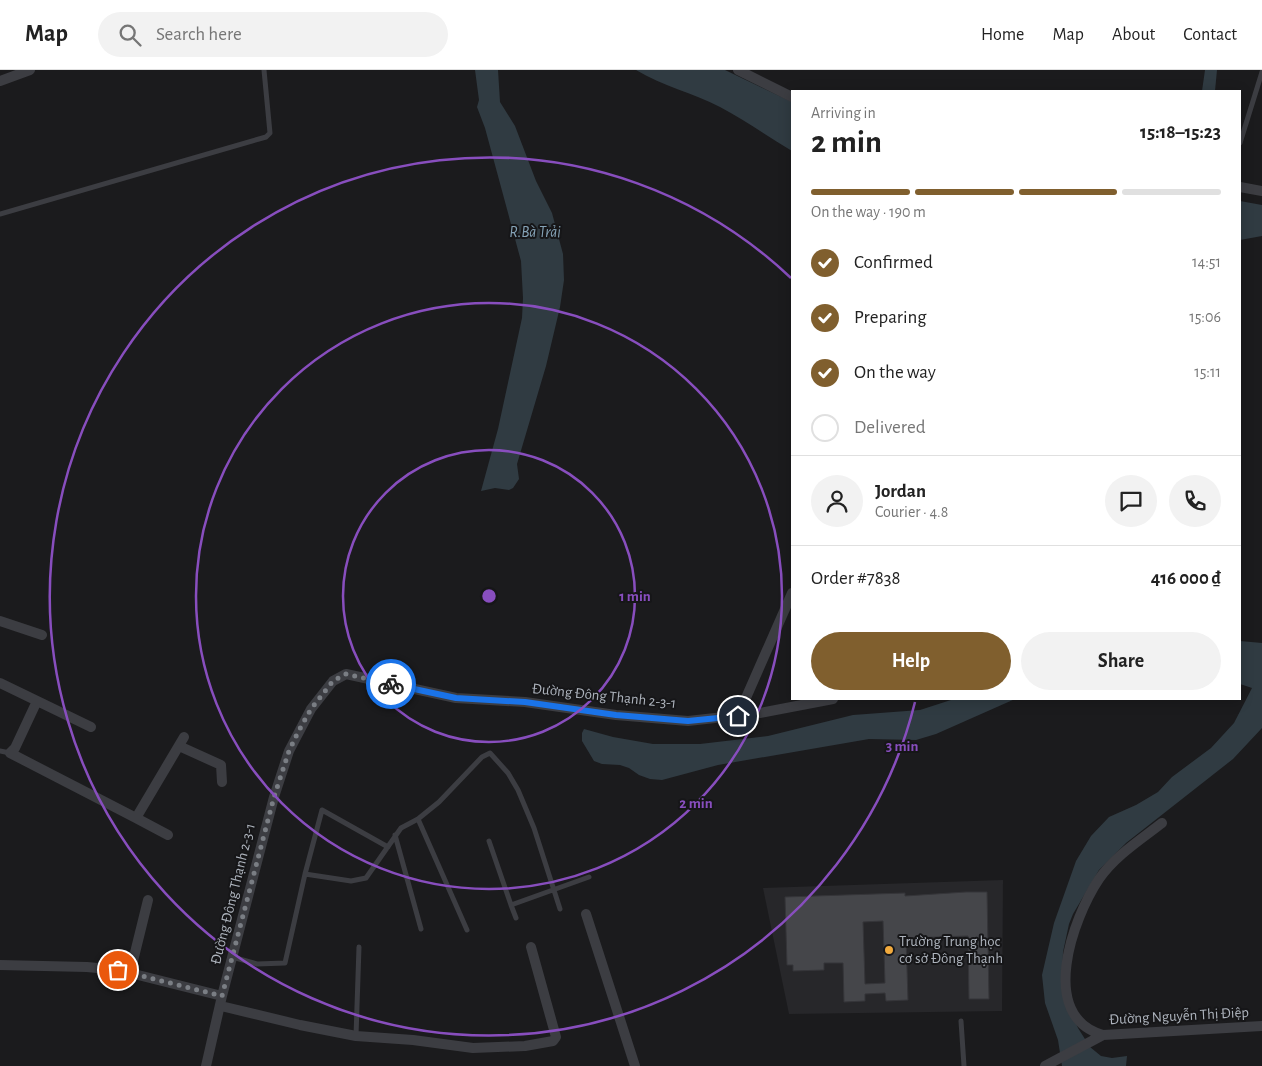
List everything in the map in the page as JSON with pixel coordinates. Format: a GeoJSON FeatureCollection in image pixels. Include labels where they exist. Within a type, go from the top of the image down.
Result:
{"type":"FeatureCollection","features":[{"type":"Feature","properties":{"kind":"street"},"geometry":{"type":"LineString","coordinates":[[0,81],[30,70]]}},
{"type":"Feature","properties":{"kind":"street"},"geometry":{"type":"LineString","coordinates":[[738,70],[791,96]]}},
{"type":"Feature","properties":{"kind":"street"},"geometry":{"type":"LineString","coordinates":[[1241,187],[1262,191]]}},
{"type":"Feature","properties":{"kind":"street"},"geometry":{"type":"LineString","coordinates":[[738,716],[791,594]]}},
{"type":"Feature","properties":{"kind":"street"},"geometry":{"type":"LineString","coordinates":[[0,621],[42,635]]}},
{"type":"Feature","properties":{"kind":"street","name":"Đường Đông Thạnh 2-3-1"},"geometry":{"type":"LineString","coordinates":[[206,1066],[232,957],[274,797],[289,751],[317,702],[333,681],[346,674],[456,698],[533,703],[616,715],[688,721],[760,714],[828,700]]}},
{"type":"Feature","properties":{"kind":"street"},"geometry":{"type":"LineString","coordinates":[[0,683],[91,727]]}},
{"type":"Feature","properties":{"kind":"street"},"geometry":{"type":"LineString","coordinates":[[5,752],[14,748],[37,701]]}},
{"type":"Feature","properties":{"kind":"street"},"geometry":{"type":"LineString","coordinates":[[136,818],[182,742],[221,765],[222,782]]}},
{"type":"Feature","properties":{"kind":"street"},"geometry":{"type":"LineString","coordinates":[[5,752],[168,835]]}},
{"type":"Feature","properties":{"kind":"street"},"geometry":{"type":"LineString","coordinates":[[1100,1036],[1078,1020],[1067,993],[1065,978],[1071,936],[1100,879],[1122,854],[1162,823]]}},
{"type":"Feature","properties":{"kind":"street"},"geometry":{"type":"LineString","coordinates":[[130,973],[148,900]]}},
{"type":"Feature","properties":{"kind":"street"},"geometry":{"type":"LineString","coordinates":[[586,914],[634,1066]]}},
{"type":"Feature","properties":{"kind":"street"},"geometry":{"type":"LineString","coordinates":[[0,965],[118,970],[300,1025],[356,1036],[413,1040],[473,1048],[525,1046],[553,1041],[556,1037],[531,947]]}},
{"type":"Feature","properties":{"kind":"street","name":"Đường Nguyễn Thị Điệp"},"geometry":{"type":"LineString","coordinates":[[1048,1065],[1100,1036],[1262,1026]]}},
{"type":"Feature","properties":{"kind":"lane"},"geometry":{"type":"LineString","coordinates":[[0,214],[266,137],[270,133],[264,70]]}},
{"type":"Feature","properties":{"kind":"lane"},"geometry":{"type":"LineString","coordinates":[[1241,140],[1262,72]]}},
{"type":"Feature","properties":{"kind":"lane"},"geometry":{"type":"LineString","coordinates":[[304,874],[351,881],[366,878],[401,828],[418,819],[440,802],[482,757],[490,753],[508,773],[518,790],[534,828],[560,909]]}},
{"type":"Feature","properties":{"kind":"lane"},"geometry":{"type":"LineString","coordinates":[[232,957],[257,964],[285,963],[304,874],[322,810],[388,847]]}},
{"type":"Feature","properties":{"kind":"lane"},"geometry":{"type":"LineString","coordinates":[[418,819],[467,930]]}},
{"type":"Feature","properties":{"kind":"lane"},"geometry":{"type":"LineString","coordinates":[[396,835],[421,929]]}},
{"type":"Feature","properties":{"kind":"lane"},"geometry":{"type":"LineString","coordinates":[[488,841],[516,918]]}},
{"type":"Feature","properties":{"kind":"lane"},"geometry":{"type":"LineString","coordinates":[[511,905],[589,877]]}},
{"type":"Feature","properties":{"kind":"lane"},"geometry":{"type":"LineString","coordinates":[[356,1036],[359,947]]}},
{"type":"Feature","properties":{"kind":"lane"},"geometry":{"type":"LineString","coordinates":[[961,1022],[964,1066]]}},
{"type":"Feature","properties":{"kind":"shaded area","name":"Trường Trung học cơ sở Đông Thạnh"},"geometry":{"type":"Polygon","coordinates":[[[1003,880],[1002,1011],[789,1014],[763,888],[1003,880]]]}},
{"type":"Feature","properties":{"kind":"water","name":"R.Bà Trải"},"geometry":{"type":"Polygon","coordinates":[[[475,70],[498,70],[500,102],[515,126],[536,181],[552,213],[563,254],[564,280],[560,307],[546,366],[517,464],[519,479],[513,488],[509,490],[495,488],[481,491],[498,429],[522,318],[521,261],[485,128],[477,107],[479,100],[475,70]]]}},
{"type":"Feature","properties":{"kind":"water"},"geometry":{"type":"Polygon","coordinates":[[[636,70],[725,70],[791,102],[791,150],[720,107],[656,81],[636,70]]]}},
{"type":"Feature","properties":{"kind":"water"},"geometry":{"type":"Polygon","coordinates":[[[1205,70],[1217,70],[1215,90],[1202,90],[1205,70]]]}},
{"type":"Feature","properties":{"kind":"water"},"geometry":{"type":"Polygon","coordinates":[[[1241,201],[1262,205],[1262,236],[1241,240],[1241,201]]]}},
{"type":"Feature","properties":{"kind":"water"},"geometry":{"type":"Polygon","coordinates":[[[1241,641],[1262,643],[1262,728],[1233,759],[1126,843],[1099,870],[1073,914],[1063,952],[1062,992],[1078,1028],[1090,1047],[1101,1056],[1112,1058],[1127,1056],[1126,1066],[1062,1066],[1058,1040],[1045,1003],[1042,975],[1054,923],[1076,861],[1091,836],[1109,817],[1136,805],[1158,792],[1172,777],[1211,748],[1234,723],[1252,688],[1241,684],[1241,641]]]}},
{"type":"Feature","properties":{"kind":"water"},"geometry":{"type":"Polygon","coordinates":[[[951,700],[1013,700],[936,734],[916,740],[869,739],[718,765],[662,780],[650,779],[620,765],[602,764],[594,761],[582,741],[584,729],[613,737],[653,744],[700,744],[768,736],[853,715],[920,710],[951,700]]]}},
{"type":"Feature","properties":{"kind":"building"},"geometry":{"type":"Polygon","coordinates":[[[987,892],[989,999],[969,999],[968,936],[906,938],[908,1000],[886,1001],[885,993],[865,994],[865,1001],[844,1002],[843,963],[824,963],[824,970],[793,971],[793,965],[787,965],[785,897],[905,893],[905,896],[987,892]],[[883,921],[863,922],[865,984],[885,983],[883,921]]]}},
{"type":"Feature","properties":{"kind":"way so far"},"geometry":{"type":"LineString","coordinates":[[118,970],[222,996],[274,797],[289,751],[298,732],[311,709],[333,681],[346,674],[391,684]]}},
{"type":"Feature","properties":{"kind":"place","name":"Trường Trung học cơ sở Đông Thạnh"},"geometry":{"type":"Point","coordinates":[889,950]}},
{"type":"Feature","properties":{"kind":"route"},"geometry":{"type":"LineString","coordinates":[[391,684],[456,698],[525,702],[616,715],[688,721],[738,716]]}}]}
